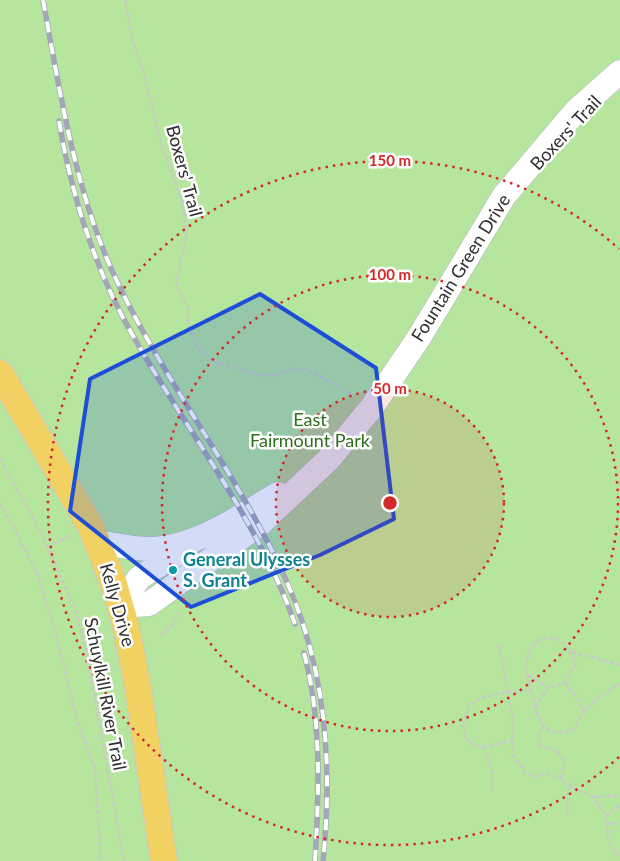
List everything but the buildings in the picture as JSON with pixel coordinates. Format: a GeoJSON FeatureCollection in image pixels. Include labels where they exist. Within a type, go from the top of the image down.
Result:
{"type":"FeatureCollection","features":[{"type":"Feature","properties":{"kind":"main road","name":"Kelly Drive"},"geometry":{"type":"LineString","coordinates":[[0,373],[50,455],[98,542],[121,606],[138,688],[164,861]]}},
{"type":"Feature","properties":{"kind":"street","name":"Fountain Green Drive"},"geometry":{"type":"LineString","coordinates":[[121,606],[149,604],[261,523],[313,475],[345,442],[420,336],[504,196],[576,111],[620,72]]}},
{"type":"Feature","properties":{"kind":"street","name":"Fountain Green Drive"},"geometry":{"type":"LineString","coordinates":[[121,606],[139,578],[202,537],[313,475]]}},
{"type":"Feature","properties":{"kind":"street","name":"Fountain Green Drive"},"geometry":{"type":"LineString","coordinates":[[98,542],[154,549],[202,537]]}},
{"type":"Feature","properties":{"kind":"path","name":"Boxers' Trail"},"geometry":{"type":"LineString","coordinates":[[125,0],[132,40],[156,118],[162,146],[181,198],[187,234],[176,283],[188,308],[188,325],[198,349],[217,363],[260,375],[276,375],[295,370],[308,370],[361,400]]}},
{"type":"Feature","properties":{"kind":"path","name":"Schuylkill River Trail"},"geometry":{"type":"LineString","coordinates":[[0,459],[48,547],[75,610],[87,654],[124,861]]}},
{"type":"Feature","properties":{"kind":"path"},"geometry":{"type":"LineString","coordinates":[[0,503],[37,572],[57,638],[77,720],[95,769],[101,861]]}},
{"type":"Feature","properties":{"kind":"path"},"geometry":{"type":"LineString","coordinates":[[48,547],[72,534]]}},
{"type":"Feature","properties":{"kind":"path"},"geometry":{"type":"LineString","coordinates":[[161,635],[173,624],[179,613]]}},
{"type":"Feature","properties":{"kind":"path"},"geometry":{"type":"LineString","coordinates":[[536,707],[548,688],[565,682],[575,664],[572,652],[567,644],[559,639],[548,638],[539,641],[528,654],[528,674],[531,690],[538,720],[544,726],[559,732],[573,729],[583,713],[597,698],[620,683]]}},
{"type":"Feature","properties":{"kind":"path"},"geometry":{"type":"LineString","coordinates":[[496,646],[500,648],[512,715],[513,755],[525,772],[534,777],[546,773],[562,779],[570,786],[594,797],[620,796]]}},
{"type":"Feature","properties":{"kind":"path"},"geometry":{"type":"LineString","coordinates":[[572,652],[620,665]]}},
{"type":"Feature","properties":{"kind":"path"},"geometry":{"type":"LineString","coordinates":[[528,674],[548,688]]}},
{"type":"Feature","properties":{"kind":"path"},"geometry":{"type":"LineString","coordinates":[[565,682],[582,703],[583,713]]}},
{"type":"Feature","properties":{"kind":"path"},"geometry":{"type":"LineString","coordinates":[[512,740],[490,746],[477,746],[468,740],[463,728],[464,714],[476,700],[531,690]]}},
{"type":"Feature","properties":{"kind":"path"},"geometry":{"type":"LineString","coordinates":[[544,726],[539,731],[537,738],[541,746],[558,752],[565,761],[562,779]]}},
{"type":"Feature","properties":{"kind":"path"},"geometry":{"type":"LineString","coordinates":[[483,746],[491,768],[493,791]]}},
{"type":"Feature","properties":{"kind":"path"},"geometry":{"type":"LineString","coordinates":[[567,815],[566,801],[570,786]]}},
{"type":"Feature","properties":{"kind":"path"},"geometry":{"type":"LineString","coordinates":[[594,797],[606,816],[608,839],[617,856],[620,854]]}},
{"type":"Feature","properties":{"kind":"path"},"geometry":{"type":"LineString","coordinates":[[606,816],[620,804]]}},
{"type":"Feature","properties":{"kind":"path"},"geometry":{"type":"LineString","coordinates":[[607,824],[617,823]]}},
{"type":"Feature","properties":{"kind":"highlighted area"},"geometry":{"type":"Polygon","coordinates":[[[260,294],[376,368],[394,519],[320,555],[191,607],[70,511],[90,379],[260,294]]]}},
{"type":"Feature","properties":{"kind":"green space","name":"East Fairmount Park"},"geometry":{"type":"Polygon","coordinates":[[[0,0],[620,0],[620,861],[0,861],[0,0]]]}},
{"type":"Feature","properties":{"kind":"railway"},"geometry":{"type":"LineString","coordinates":[[43,0],[70,141],[89,211],[101,244],[134,316],[267,541],[286,580],[299,614],[310,648],[323,718],[327,789],[323,861]]}},
{"type":"Feature","properties":{"kind":"railway"},"geometry":{"type":"LineString","coordinates":[[59,121],[64,150],[87,234],[109,289],[136,341],[243,514],[280,586],[295,624]]}},
{"type":"Feature","properties":{"kind":"railway"},"geometry":{"type":"LineString","coordinates":[[304,653],[314,704],[318,756],[318,809],[315,861]]}},
{"type":"Feature","properties":{"kind":"place","name":"General Ulysses S. Grant"},"geometry":{"type":"Point","coordinates":[173,570]}}]}
